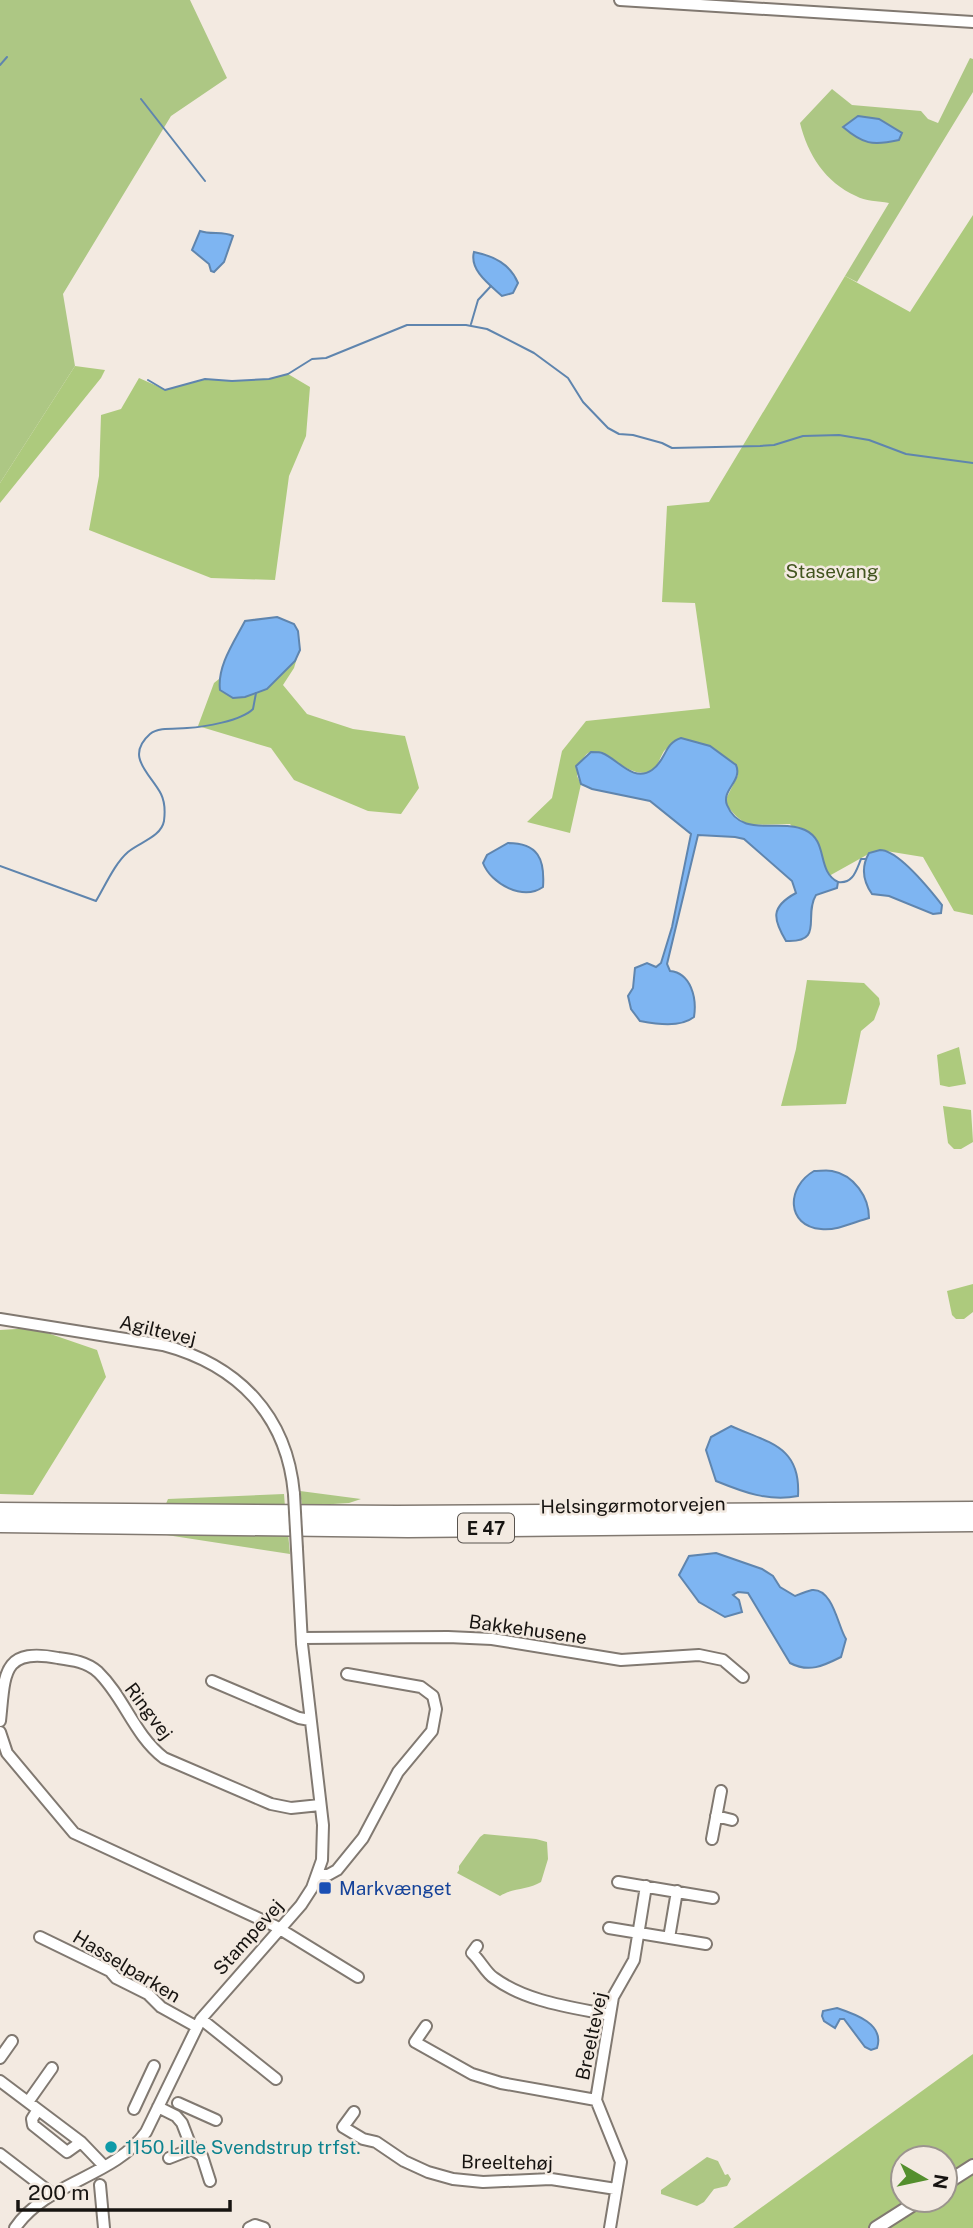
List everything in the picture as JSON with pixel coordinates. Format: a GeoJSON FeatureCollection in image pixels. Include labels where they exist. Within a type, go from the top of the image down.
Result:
{"type":"FeatureCollection","features":[{"type":"Feature","properties":{"kind":"highway","name":"Helsingørmotorvejen"},"geometry":{"type":"LineString","coordinates":[[0,1511],[397,1514],[973,1510]]}},
{"type":"Feature","properties":{"kind":"highway","name":"Helsingørmotorvejen"},"geometry":{"type":"LineString","coordinates":[[0,1524],[421,1529],[973,1523]]}},
{"type":"Feature","properties":{"kind":"main road"},"geometry":{"type":"LineString","coordinates":[[876,2228],[898,2214]]}},
{"type":"Feature","properties":{"kind":"street"},"geometry":{"type":"LineString","coordinates":[[620,0],[973,22]]}},
{"type":"Feature","properties":{"kind":"street","name":"Agiltevej"},"geometry":{"type":"LineString","coordinates":[[0,1319],[163,1345],[186,1352],[223,1370],[254,1397],[272,1423],[285,1451],[294,1494],[302,1638]]}},
{"type":"Feature","properties":{"kind":"street","name":"Bakkehusene"},"geometry":{"type":"LineString","coordinates":[[302,1638],[492,1639],[621,1660],[699,1655],[723,1660],[743,1677]]}},
{"type":"Feature","properties":{"kind":"street","name":"Stampevej"},"geometry":{"type":"LineString","coordinates":[[15,2228],[30,2210],[51,2193],[121,2157],[138,2143],[199,2023],[301,1905],[318,1874],[324,1841],[302,1638]]}},
{"type":"Feature","properties":{"kind":"street","name":"Ringvej"},"geometry":{"type":"LineString","coordinates":[[0,1721],[5,1677],[16,1661],[35,1654],[77,1661],[97,1672],[150,1747],[164,1758],[271,1804],[290,1808],[320,1805]]}},
{"type":"Feature","properties":{"kind":"street"},"geometry":{"type":"LineString","coordinates":[[318,1874],[328,1875],[337,1870],[363,1838],[398,1773],[416,1748],[429,1736],[436,1709],[433,1696],[421,1688],[347,1674]]}},
{"type":"Feature","properties":{"kind":"street"},"geometry":{"type":"LineString","coordinates":[[212,1681],[299,1718],[310,1720]]}},
{"type":"Feature","properties":{"kind":"street"},"geometry":{"type":"LineString","coordinates":[[0,1732],[7,1753],[74,1833],[280,1929],[358,1977]]}},
{"type":"Feature","properties":{"kind":"street"},"geometry":{"type":"LineString","coordinates":[[712,1839],[721,1791]]}},
{"type":"Feature","properties":{"kind":"street"},"geometry":{"type":"LineString","coordinates":[[716,1816],[732,1820]]}},
{"type":"Feature","properties":{"kind":"street"},"geometry":{"type":"LineString","coordinates":[[618,1882],[713,1898]]}},
{"type":"Feature","properties":{"kind":"street","name":"Breeltevej"},"geometry":{"type":"LineString","coordinates":[[610,2228],[621,2162],[596,2100],[613,1997],[634,1959],[646,1886]]}},
{"type":"Feature","properties":{"kind":"street"},"geometry":{"type":"LineString","coordinates":[[669,1938],[677,1892]]}},
{"type":"Feature","properties":{"kind":"street"},"geometry":{"type":"LineString","coordinates":[[609,1928],[706,1944]]}},
{"type":"Feature","properties":{"kind":"street","name":"Hasselparken"},"geometry":{"type":"LineString","coordinates":[[40,1937],[110,1972],[116,1978],[148,1994],[161,2007],[199,2023],[276,2079]]}},
{"type":"Feature","properties":{"kind":"street"},"geometry":{"type":"LineString","coordinates":[[477,1946],[472,1953],[483,1962],[491,1977],[546,2002],[610,2015]]}},
{"type":"Feature","properties":{"kind":"street"},"geometry":{"type":"LineString","coordinates":[[426,2026],[415,2042],[472,2074],[501,2084],[596,2100]]}},
{"type":"Feature","properties":{"kind":"street"},"geometry":{"type":"LineString","coordinates":[[0,2058],[12,2041]]}},
{"type":"Feature","properties":{"kind":"street"},"geometry":{"type":"LineString","coordinates":[[134,2109],[154,2066]]}},
{"type":"Feature","properties":{"kind":"street"},"geometry":{"type":"LineString","coordinates":[[28,2102],[52,2068]]}},
{"type":"Feature","properties":{"kind":"street"},"geometry":{"type":"LineString","coordinates":[[0,2081],[81,2142],[104,2166]]}},
{"type":"Feature","properties":{"kind":"street"},"geometry":{"type":"LineString","coordinates":[[144,2088],[183,2123],[192,2149],[202,2156],[210,2181]]}},
{"type":"Feature","properties":{"kind":"street"},"geometry":{"type":"LineString","coordinates":[[178,2103],[216,2120]]}},
{"type":"Feature","properties":{"kind":"street"},"geometry":{"type":"LineString","coordinates":[[183,2123],[191,2119],[195,2110]]}},
{"type":"Feature","properties":{"kind":"street"},"geometry":{"type":"LineString","coordinates":[[37,2111],[32,2119],[33,2125],[67,2152],[81,2142]]}},
{"type":"Feature","properties":{"kind":"street","name":"Breeltehøj"},"geometry":{"type":"LineString","coordinates":[[354,2112],[343,2127],[363,2139],[376,2142],[404,2161],[428,2172],[453,2179],[483,2182],[551,2179],[616,2189]]}},
{"type":"Feature","properties":{"kind":"street"},"geometry":{"type":"LineString","coordinates":[[169,2158],[192,2149]]}},
{"type":"Feature","properties":{"kind":"street"},"geometry":{"type":"LineString","coordinates":[[0,2154],[51,2193]]}},
{"type":"Feature","properties":{"kind":"street"},"geometry":{"type":"LineString","coordinates":[[100,2185],[104,2228]]}},
{"type":"Feature","properties":{"kind":"street"},"geometry":{"type":"LineString","coordinates":[[249,2228],[255,2225],[264,2228]]}},
{"type":"Feature","properties":{"kind":"green space"},"geometry":{"type":"Polygon","coordinates":[[[0,0],[190,0],[227,78],[171,116],[63,294],[75,366],[0,483],[0,0]]]}},
{"type":"Feature","properties":{"kind":"green space"},"geometry":{"type":"Polygon","coordinates":[[[970,58],[973,59],[973,92],[857,282],[845,276],[889,203],[860,198],[835,183],[813,156],[800,123],[832,89],[852,105],[921,111],[928,119],[938,123],[970,58]]]}},
{"type":"Feature","properties":{"kind":"green space","name":"Stasevang"},"geometry":{"type":"Polygon","coordinates":[[[973,215],[973,915],[954,911],[923,857],[880,850],[829,876],[824,864],[790,824],[747,825],[736,816],[727,806],[726,799],[738,775],[710,746],[681,738],[664,751],[656,766],[648,772],[631,770],[605,755],[590,752],[585,756],[577,776],[581,784],[570,833],[527,822],[552,798],[562,751],[586,721],[710,708],[695,603],[662,602],[667,506],[709,502],[845,276],[910,312],[973,215]]]}},
{"type":"Feature","properties":{"kind":"green space"},"geometry":{"type":"Polygon","coordinates":[[[75,366],[105,370],[0,503],[0,483],[75,366]]]}},
{"type":"Feature","properties":{"kind":"green space"},"geometry":{"type":"Polygon","coordinates":[[[288,374],[310,387],[306,436],[289,476],[275,580],[211,578],[89,530],[99,476],[101,415],[121,409],[139,378],[166,390],[205,379],[269,379],[288,374]]]}},
{"type":"Feature","properties":{"kind":"green space"},"geometry":{"type":"Polygon","coordinates":[[[297,658],[283,685],[307,714],[353,729],[405,736],[419,788],[401,814],[368,811],[294,780],[271,748],[198,726],[214,683],[219,679],[221,690],[267,689],[297,658]]]}},
{"type":"Feature","properties":{"kind":"green space"},"geometry":{"type":"Polygon","coordinates":[[[807,980],[864,983],[879,998],[880,1004],[874,1020],[861,1031],[846,1104],[781,1106],[796,1049],[807,980]]]}},
{"type":"Feature","properties":{"kind":"green space"},"geometry":{"type":"Polygon","coordinates":[[[959,1047],[966,1084],[949,1087],[940,1085],[937,1055],[959,1047]]]}},
{"type":"Feature","properties":{"kind":"green space"},"geometry":{"type":"Polygon","coordinates":[[[943,1106],[971,1110],[973,1142],[961,1149],[954,1149],[948,1143],[943,1106]]]}},
{"type":"Feature","properties":{"kind":"green space"},"geometry":{"type":"Polygon","coordinates":[[[973,1284],[973,1312],[964,1319],[956,1319],[952,1315],[947,1291],[973,1284]]]}},
{"type":"Feature","properties":{"kind":"green space"},"geometry":{"type":"Polygon","coordinates":[[[33,1328],[97,1350],[106,1377],[33,1495],[0,1494],[0,1330],[33,1328]]]}},
{"type":"Feature","properties":{"kind":"green space"},"geometry":{"type":"Polygon","coordinates":[[[300,1491],[361,1499],[349,1503],[302,1506],[300,1491]]]}},
{"type":"Feature","properties":{"kind":"green space"},"geometry":{"type":"Polygon","coordinates":[[[284,1494],[285,1507],[165,1506],[168,1499],[284,1494]]]}},
{"type":"Feature","properties":{"kind":"green space"},"geometry":{"type":"Polygon","coordinates":[[[288,1533],[290,1554],[160,1534],[288,1533]]]}},
{"type":"Feature","properties":{"kind":"green space"},"geometry":{"type":"Polygon","coordinates":[[[484,1834],[547,1842],[548,1859],[541,1882],[500,1896],[457,1873],[459,1866],[484,1834]]]}},
{"type":"Feature","properties":{"kind":"green space"},"geometry":{"type":"Polygon","coordinates":[[[973,2054],[973,2228],[733,2228],[973,2054]]]}},
{"type":"Feature","properties":{"kind":"green space"},"geometry":{"type":"Polygon","coordinates":[[[707,2157],[718,2161],[725,2175],[728,2174],[731,2179],[727,2186],[714,2189],[704,2202],[697,2206],[661,2194],[661,2190],[707,2157]]]}},
{"type":"Feature","properties":{"kind":"water"},"geometry":{"type":"Polygon","coordinates":[[[858,116],[879,119],[902,133],[899,140],[875,143],[856,137],[843,127],[858,116]]]}},
{"type":"Feature","properties":{"kind":"water"},"geometry":{"type":"Polygon","coordinates":[[[200,231],[233,236],[224,262],[214,272],[209,264],[192,250],[200,231]]]}},
{"type":"Feature","properties":{"kind":"water"},"geometry":{"type":"Polygon","coordinates":[[[474,252],[495,259],[511,271],[518,283],[513,293],[502,296],[487,282],[477,271],[474,252]]]}},
{"type":"Feature","properties":{"kind":"water"},"geometry":{"type":"Polygon","coordinates":[[[277,617],[294,624],[298,631],[300,650],[295,661],[267,689],[245,697],[233,698],[220,690],[224,663],[245,621],[277,617]]]}},
{"type":"Feature","properties":{"kind":"water"},"geometry":{"type":"Polygon","coordinates":[[[681,738],[710,746],[736,765],[737,776],[726,800],[733,815],[751,825],[805,830],[817,841],[827,871],[838,882],[837,888],[816,895],[811,911],[811,927],[805,938],[786,941],[778,926],[776,914],[782,903],[796,893],[792,881],[744,839],[698,835],[667,964],[670,971],[688,981],[693,995],[694,1017],[682,1023],[660,1024],[640,1021],[631,1009],[628,996],[633,988],[635,968],[647,963],[656,967],[661,963],[672,927],[691,834],[650,801],[592,789],[581,784],[576,766],[591,752],[599,752],[632,772],[645,773],[657,766],[671,744],[681,738]]]}},
{"type":"Feature","properties":{"kind":"water"},"geometry":{"type":"Polygon","coordinates":[[[508,843],[526,846],[538,854],[543,868],[543,887],[535,891],[517,891],[500,884],[487,871],[483,863],[487,855],[508,843]]]}},
{"type":"Feature","properties":{"kind":"water"},"geometry":{"type":"Polygon","coordinates":[[[880,850],[896,857],[914,872],[942,905],[941,913],[933,914],[889,896],[872,894],[865,879],[865,863],[869,853],[880,850]]]}},
{"type":"Feature","properties":{"kind":"water"},"geometry":{"type":"Polygon","coordinates":[[[814,1171],[840,1173],[853,1182],[863,1195],[869,1218],[827,1229],[810,1226],[801,1221],[796,1214],[795,1196],[798,1186],[814,1171]]]}},
{"type":"Feature","properties":{"kind":"water"},"geometry":{"type":"Polygon","coordinates":[[[731,1426],[770,1442],[788,1456],[798,1479],[798,1496],[766,1497],[716,1481],[706,1450],[711,1437],[731,1426]]]}},
{"type":"Feature","properties":{"kind":"water"},"geometry":{"type":"Polygon","coordinates":[[[716,1553],[762,1569],[773,1576],[780,1587],[795,1596],[812,1590],[825,1595],[846,1639],[841,1657],[810,1668],[790,1663],[748,1593],[738,1592],[733,1595],[739,1600],[742,1612],[725,1617],[699,1602],[679,1575],[689,1556],[716,1553]]]}},
{"type":"Feature","properties":{"kind":"water"},"geometry":{"type":"Polygon","coordinates":[[[837,2008],[860,2017],[873,2026],[877,2032],[877,2048],[871,2050],[865,2047],[844,2019],[840,2019],[835,2028],[824,2021],[823,2011],[837,2008]]]}},
{"type":"Feature","properties":{"kind":"waterway"},"geometry":{"type":"LineString","coordinates":[[0,65],[7,57]]}},
{"type":"Feature","properties":{"kind":"waterway"},"geometry":{"type":"LineString","coordinates":[[141,99],[205,181]]}},
{"type":"Feature","properties":{"kind":"waterway"},"geometry":{"type":"LineString","coordinates":[[471,324],[478,300],[491,286]]}},
{"type":"Feature","properties":{"kind":"waterway"},"geometry":{"type":"LineString","coordinates":[[148,380],[165,390],[205,379],[269,379],[288,374],[312,359],[326,358],[407,325],[466,325],[487,329],[534,353],[568,378],[583,402],[608,428],[619,434],[633,435],[672,448],[774,445],[803,436],[839,435],[869,440],[906,454],[973,463]]}},
{"type":"Feature","properties":{"kind":"waterway"},"geometry":{"type":"LineString","coordinates":[[0,866],[96,901],[123,857],[159,831],[164,821],[162,797],[139,758],[143,742],[158,730],[222,723],[240,717],[253,709],[256,693]]}},
{"type":"Feature","properties":{"kind":"waterway"},"geometry":{"type":"LineString","coordinates":[[838,882],[851,879],[861,859],[866,859]]}},
{"type":"Feature","properties":{"kind":"place","name":"Markvænget"},"geometry":{"type":"Point","coordinates":[325,1888]}},
{"type":"Feature","properties":{"kind":"place","name":"1150 Lille Svendstrup trfst."},"geometry":{"type":"Point","coordinates":[111,2147]}}]}
